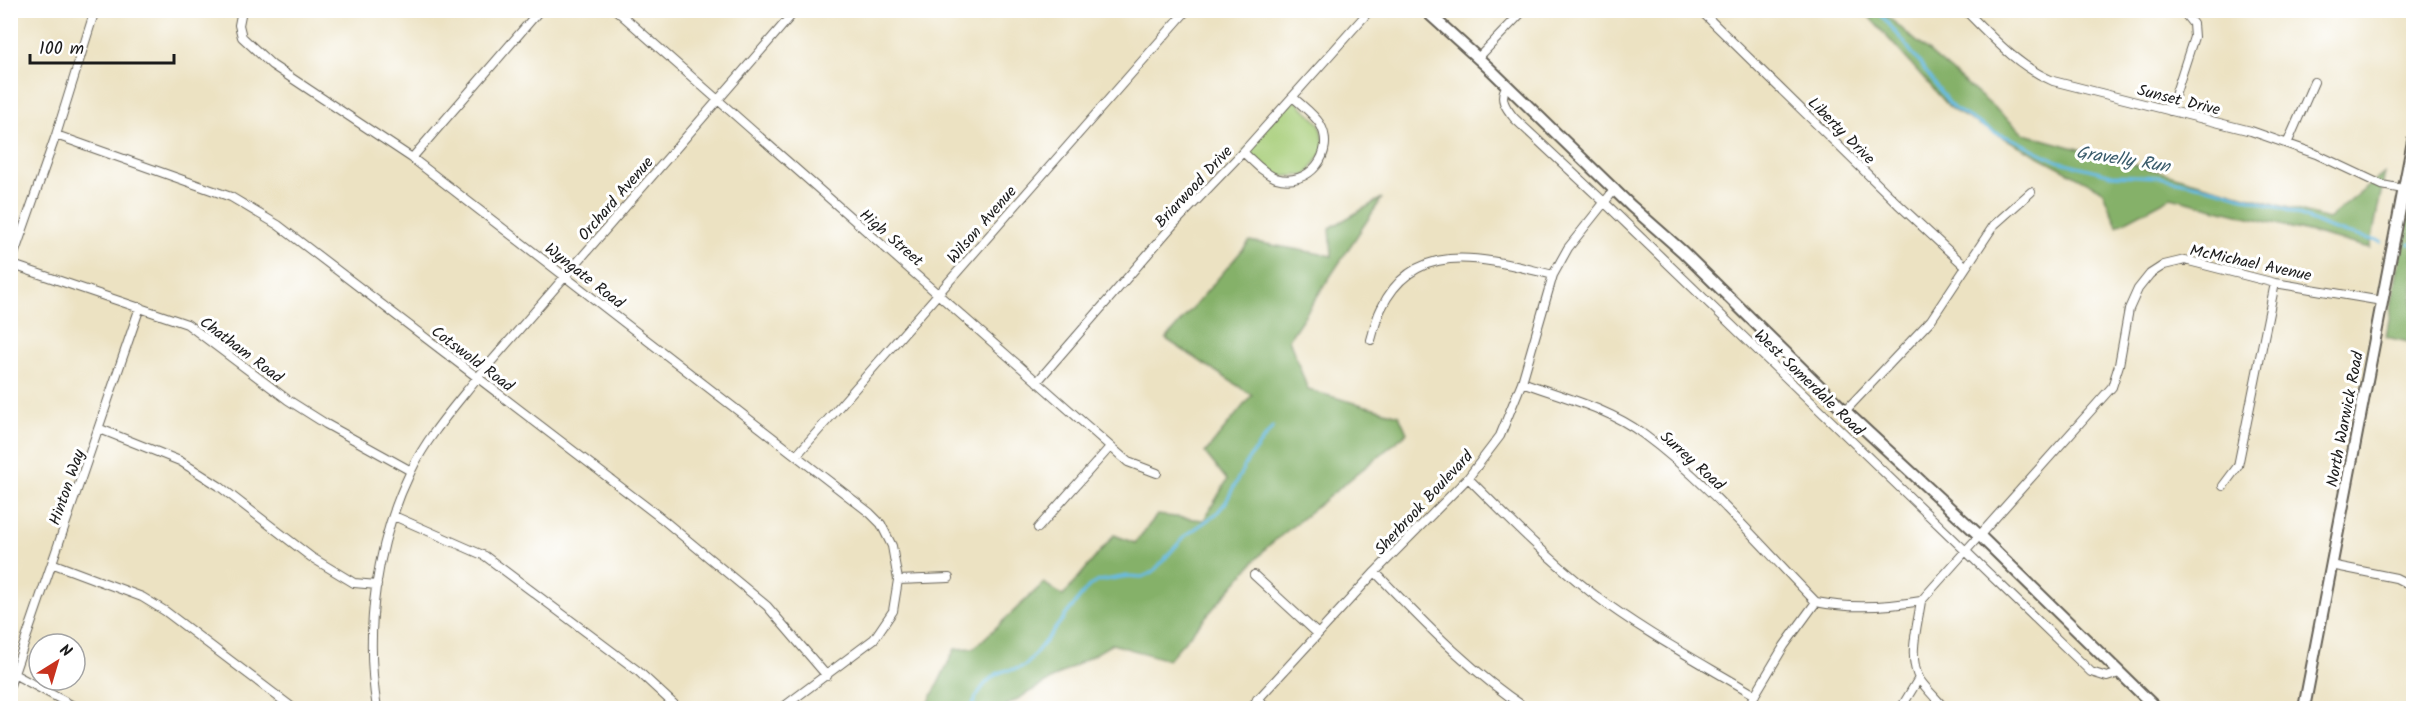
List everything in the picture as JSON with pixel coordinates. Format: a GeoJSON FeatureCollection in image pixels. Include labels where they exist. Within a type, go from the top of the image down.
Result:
{"type":"FeatureCollection","features":[{"type":"Feature","properties":{"kind":"main road","name":"West Somerdale Road"},"geometry":{"type":"LineString","coordinates":[[1425,10],[1720,288],[1845,411],[1980,536],[2152,707]]}},
{"type":"Feature","properties":{"kind":"main road","name":"North Warwick Road"},"geometry":{"type":"LineString","coordinates":[[2304,708],[2414,136]]}},
{"type":"Feature","properties":{"kind":"street"},"geometry":{"type":"LineString","coordinates":[[11,265],[56,135],[95,10]]}},
{"type":"Feature","properties":{"kind":"street","name":"Wyngate Road"},"geometry":{"type":"LineString","coordinates":[[242,10],[239,25],[242,37],[250,47],[272,65],[412,158],[870,513],[881,524],[892,546],[898,580],[893,611],[874,639],[782,708]]}},
{"type":"Feature","properties":{"kind":"street"},"geometry":{"type":"LineString","coordinates":[[412,158],[540,10]]}},
{"type":"Feature","properties":{"kind":"street","name":"High Street"},"geometry":{"type":"LineString","coordinates":[[616,10],[1110,447],[1128,462],[1157,473]]}},
{"type":"Feature","properties":{"kind":"street","name":"Orchard Avenue"},"geometry":{"type":"LineString","coordinates":[[377,708],[373,682],[372,631],[377,585],[381,559],[411,471],[442,422],[477,378],[796,10]]}},
{"type":"Feature","properties":{"kind":"street","name":"Wilson Avenue"},"geometry":{"type":"LineString","coordinates":[[796,456],[1187,10]]}},
{"type":"Feature","properties":{"kind":"street","name":"Briarwood Drive"},"geometry":{"type":"LineString","coordinates":[[1037,382],[1173,225],[1243,152],[1370,10]]}},
{"type":"Feature","properties":{"kind":"street"},"geometry":{"type":"LineString","coordinates":[[1478,58],[1524,10]]}},
{"type":"Feature","properties":{"kind":"street","name":"Liberty Drive"},"geometry":{"type":"LineString","coordinates":[[1700,10],[1898,204],[1966,267]]}},
{"type":"Feature","properties":{"kind":"street","name":"Sunset Drive"},"geometry":{"type":"LineString","coordinates":[[1965,10],[2014,58],[2034,73],[2053,81],[2251,131],[2316,154],[2382,185],[2403,189]]}},
{"type":"Feature","properties":{"kind":"street"},"geometry":{"type":"LineString","coordinates":[[2170,111],[2194,37],[2193,24],[2182,10]]}},
{"type":"Feature","properties":{"kind":"street"},"geometry":{"type":"LineString","coordinates":[[2287,144],[2314,82]]}},
{"type":"Feature","properties":{"kind":"street","name":"West Somerdale Road"},"geometry":{"type":"LineString","coordinates":[[1507,86],[1503,96],[1505,106],[1514,118],[1604,202],[1824,416],[2091,672],[2107,677],[2119,673]]}},
{"type":"Feature","properties":{"kind":"street"},"geometry":{"type":"LineString","coordinates":[[1243,152],[1261,169],[1282,179],[1299,178],[1315,168],[1322,159],[1325,139],[1320,124],[1293,97]]}},
{"type":"Feature","properties":{"kind":"street","name":"Cotswold Road"},"geometry":{"type":"LineString","coordinates":[[56,135],[231,197],[278,225],[661,518],[767,606],[827,676]]}},
{"type":"Feature","properties":{"kind":"street","name":"Sherbrook Boulevard"},"geometry":{"type":"LineString","coordinates":[[1250,708],[1375,572],[1468,478],[1500,436],[1522,382],[1553,275],[1568,249],[1615,189]]}},
{"type":"Feature","properties":{"kind":"street"},"geometry":{"type":"LineString","coordinates":[[1845,411],[1931,320],[1994,225],[2031,192]]}},
{"type":"Feature","properties":{"kind":"street"},"geometry":{"type":"LineString","coordinates":[[1371,340],[1381,309],[1397,285],[1414,268],[1436,259],[1460,258],[1505,263],[1553,275]]}},
{"type":"Feature","properties":{"kind":"street","name":"McMichael Avenue"},"geometry":{"type":"LineString","coordinates":[[1921,601],[2112,387],[2119,365],[2129,309],[2138,289],[2150,274],[2164,265],[2185,260],[2275,283],[2382,301]]}},
{"type":"Feature","properties":{"kind":"street","name":"Chatham Road"},"geometry":{"type":"LineString","coordinates":[[11,265],[187,324],[288,400],[411,471]]}},
{"type":"Feature","properties":{"kind":"street"},"geometry":{"type":"LineString","coordinates":[[2223,486],[2238,466],[2275,283]]}},
{"type":"Feature","properties":{"kind":"street","name":"Hinton Way"},"geometry":{"type":"LineString","coordinates":[[10,685],[54,564],[140,307]]}},
{"type":"Feature","properties":{"kind":"street","name":"Surrey Road"},"geometry":{"type":"LineString","coordinates":[[1522,382],[1611,415],[1642,433],[1695,478],[1816,602]]}},
{"type":"Feature","properties":{"kind":"street"},"geometry":{"type":"LineString","coordinates":[[100,429],[180,461],[219,486],[310,557],[354,583],[377,585]]}},
{"type":"Feature","properties":{"kind":"street"},"geometry":{"type":"LineString","coordinates":[[1038,528],[1110,447]]}},
{"type":"Feature","properties":{"kind":"street"},"geometry":{"type":"LineString","coordinates":[[1468,478],[1531,541],[1592,593],[1658,637],[1755,695]]}},
{"type":"Feature","properties":{"kind":"street"},"geometry":{"type":"LineString","coordinates":[[394,516],[485,556],[638,670],[678,708]]}},
{"type":"Feature","properties":{"kind":"street"},"geometry":{"type":"LineString","coordinates":[[54,564],[142,597],[165,611],[293,708]]}},
{"type":"Feature","properties":{"kind":"street"},"geometry":{"type":"LineString","coordinates":[[2331,565],[2396,578],[2414,587]]}},
{"type":"Feature","properties":{"kind":"street"},"geometry":{"type":"LineString","coordinates":[[1375,572],[1442,640],[1511,699],[1526,708]]}},
{"type":"Feature","properties":{"kind":"street"},"geometry":{"type":"LineString","coordinates":[[1254,575],[1318,634]]}},
{"type":"Feature","properties":{"kind":"street"},"geometry":{"type":"LineString","coordinates":[[898,580],[949,578]]}},
{"type":"Feature","properties":{"kind":"street"},"geometry":{"type":"LineString","coordinates":[[1747,708],[1785,646],[1816,602],[1839,606],[1893,606],[1921,601],[1915,664],[1919,678],[1944,708]]}},
{"type":"Feature","properties":{"kind":"street"},"geometry":{"type":"LineString","coordinates":[[13,673],[77,708]]}},
{"type":"Feature","properties":{"kind":"street"},"geometry":{"type":"LineString","coordinates":[[1901,708],[1919,678]]}},
{"type":"Feature","properties":{"kind":"street"},"geometry":{"type":"LineString","coordinates":[[1257,699],[1267,708]]}},
{"type":"Feature","properties":{"kind":"green space"},"geometry":{"type":"Polygon","coordinates":[[[1864,11],[1881,11],[2025,134],[2328,219],[2385,173],[2370,248],[2171,197],[2117,226],[2102,190],[1952,110],[1864,11]]]}},
{"type":"Feature","properties":{"kind":"green space"},"geometry":{"type":"Polygon","coordinates":[[[1293,97],[1320,124],[1325,149],[1307,175],[1274,177],[1243,152],[1293,97]]]}},
{"type":"Feature","properties":{"kind":"green space"},"geometry":{"type":"Polygon","coordinates":[[[2413,182],[2413,343],[2386,337],[2413,182]]]}},
{"type":"Feature","properties":{"kind":"green space"},"geometry":{"type":"Polygon","coordinates":[[[1382,198],[1289,339],[1308,390],[1399,415],[1407,433],[1267,547],[1168,660],[1112,644],[1002,708],[922,708],[927,706],[955,649],[974,648],[1044,583],[1063,596],[1114,535],[1135,543],[1157,515],[1204,520],[1227,480],[1205,453],[1252,395],[1166,339],[1250,241],[1332,256],[1330,228],[1382,198]]]}},
{"type":"Feature","properties":{"kind":"waterway","name":"Gravelly Run"},"geometry":{"type":"LineString","coordinates":[[1877,10],[1953,108],[1994,132],[2057,161],[2112,175],[2158,177],[2216,189],[2287,210],[2331,229],[2381,242]]}},
{"type":"Feature","properties":{"kind":"waterway","name":"Gravelly Run"},"geometry":{"type":"LineString","coordinates":[[2409,244],[2414,243]]}},
{"type":"Feature","properties":{"kind":"waterway"},"geometry":{"type":"LineString","coordinates":[[972,708],[976,697],[988,681],[998,673],[1027,664],[1089,586],[1099,581],[1128,576],[1142,577],[1153,572],[1185,536],[1216,514],[1226,502],[1247,461],[1273,427]]}}]}
